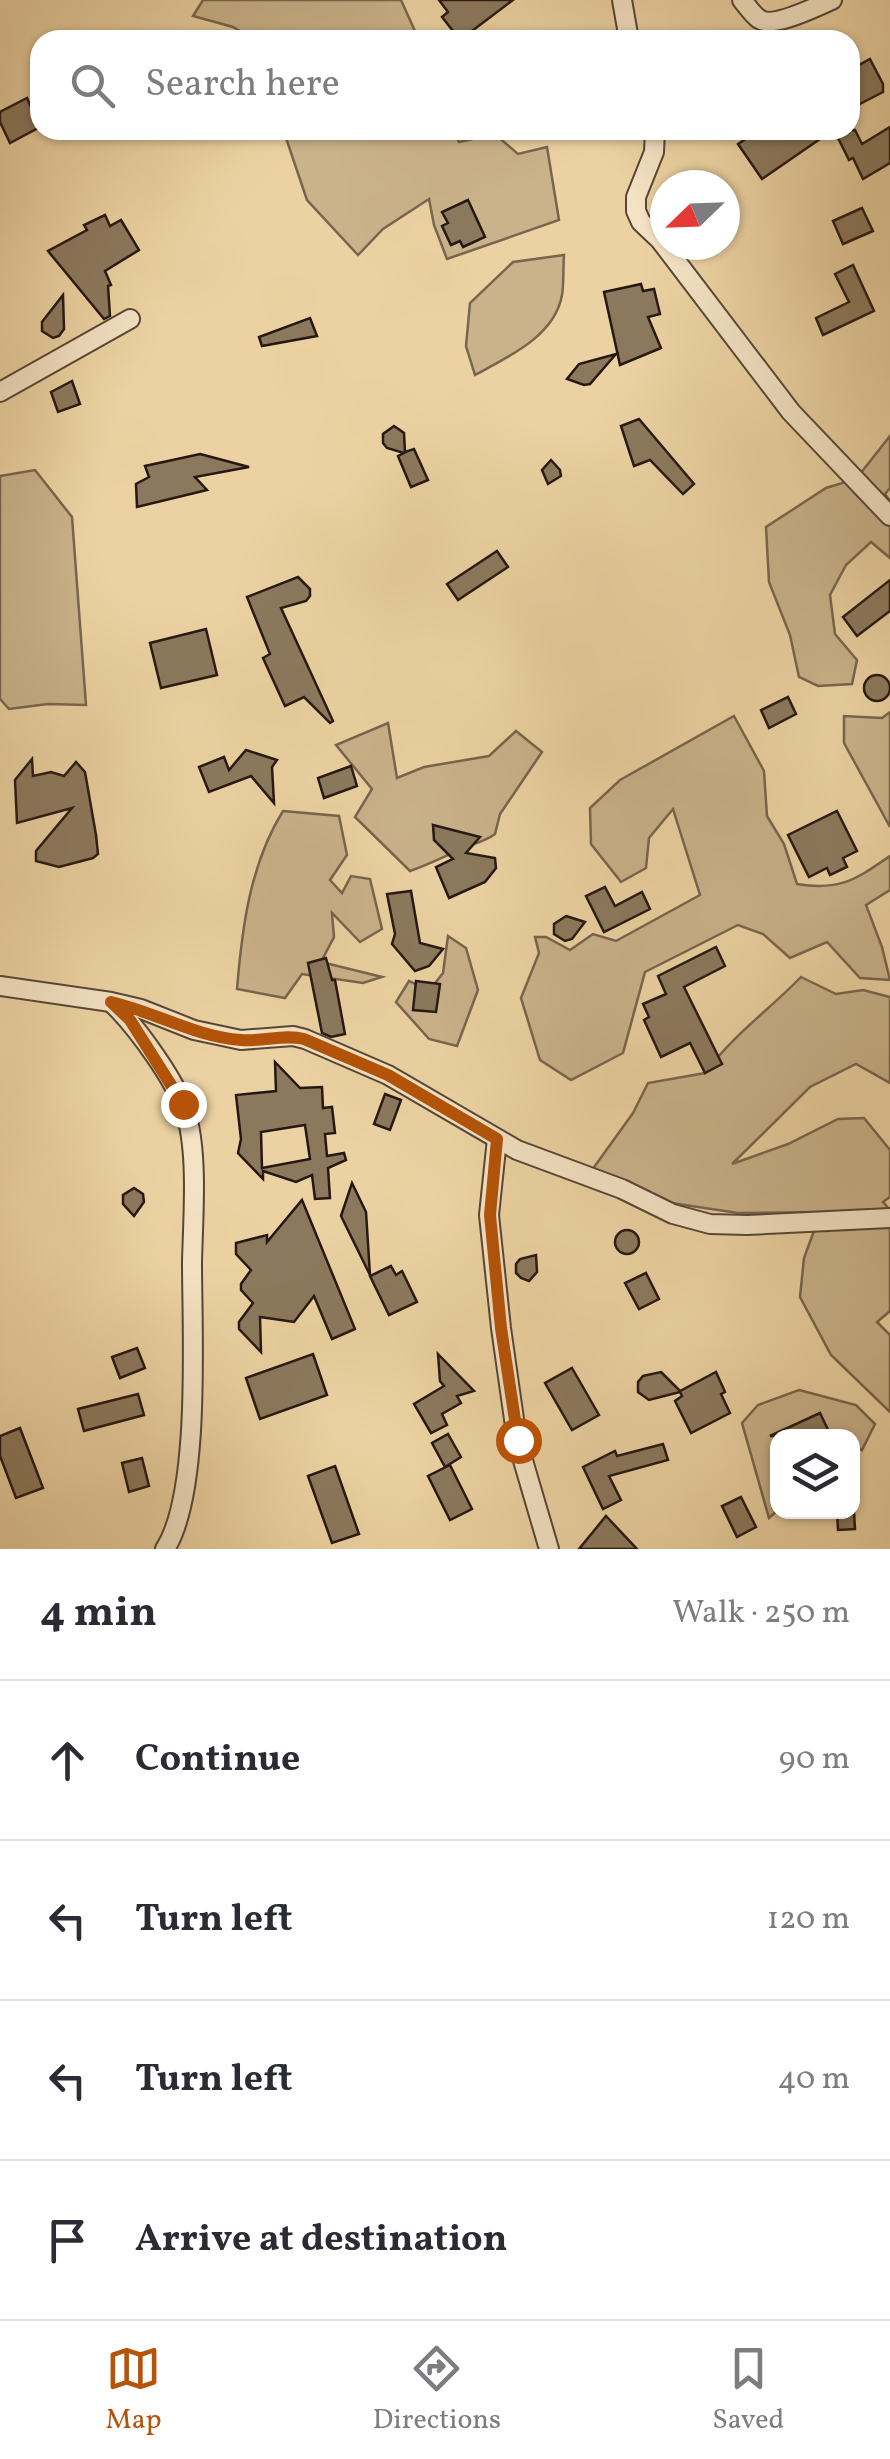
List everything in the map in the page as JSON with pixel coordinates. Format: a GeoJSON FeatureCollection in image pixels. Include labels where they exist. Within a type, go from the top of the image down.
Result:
{"type":"FeatureCollection","features":[{"type":"Feature","properties":{"kind":"street"},"geometry":{"type":"LineString","coordinates":[[622,0],[627,30]]}},
{"type":"Feature","properties":{"kind":"street"},"geometry":{"type":"LineString","coordinates":[[742,0],[758,19],[767,22],[832,0]]}},
{"type":"Feature","properties":{"kind":"street"},"geometry":{"type":"LineString","coordinates":[[655,140],[636,197],[641,222],[660,240],[790,412],[890,516]]}},
{"type":"Feature","properties":{"kind":"street"},"geometry":{"type":"LineString","coordinates":[[0,392],[130,319]]}},
{"type":"Feature","properties":{"kind":"street"},"geometry":{"type":"LineString","coordinates":[[0,986],[111,1002],[212,1035],[241,1040],[293,1036],[304,1039],[388,1075],[497,1139],[622,1189],[673,1214],[710,1224],[890,1218]]}},
{"type":"Feature","properties":{"kind":"street"},"geometry":{"type":"LineString","coordinates":[[111,1002],[130,1020],[148,1047],[189,1121],[194,1214],[193,1372],[186,1475],[173,1536],[165,1549]]}},
{"type":"Feature","properties":{"kind":"street"},"geometry":{"type":"LineString","coordinates":[[497,1139],[490,1215],[501,1328],[518,1440],[549,1549]]}},
{"type":"Feature","properties":{"kind":"shaded area"},"geometry":{"type":"Polygon","coordinates":[[[203,0],[401,0],[414,30],[238,30],[193,16],[203,0]]]}},
{"type":"Feature","properties":{"kind":"shaded area"},"geometry":{"type":"Polygon","coordinates":[[[287,140],[502,140],[518,154],[547,147],[559,220],[447,259],[429,199],[383,229],[358,255],[307,200],[287,140]]]}},
{"type":"Feature","properties":{"kind":"shaded area"},"geometry":{"type":"Polygon","coordinates":[[[564,255],[562,295],[550,322],[528,344],[475,375],[466,346],[470,303],[513,262],[564,255]]]}},
{"type":"Feature","properties":{"kind":"shaded area"},"geometry":{"type":"Polygon","coordinates":[[[890,436],[890,488],[885,494],[890,501],[890,558],[871,542],[846,565],[830,595],[835,634],[857,660],[852,684],[818,686],[799,677],[790,635],[769,582],[766,527],[826,488],[856,479],[890,436]]]}},
{"type":"Feature","properties":{"kind":"shaded area"},"geometry":{"type":"Polygon","coordinates":[[[35,470],[72,517],[86,705],[9,709],[0,699],[0,476],[35,470]]]}},
{"type":"Feature","properties":{"kind":"shaded area"},"geometry":{"type":"Polygon","coordinates":[[[890,712],[890,827],[844,743],[844,716],[882,718],[890,712]]]}},
{"type":"Feature","properties":{"kind":"shaded area"},"geometry":{"type":"Polygon","coordinates":[[[734,716],[764,771],[767,816],[784,844],[797,884],[825,886],[846,882],[890,856],[890,890],[866,905],[890,980],[860,978],[827,942],[790,958],[763,934],[738,925],[645,972],[623,1053],[571,1080],[540,1060],[521,998],[539,953],[535,937],[546,937],[570,950],[593,934],[616,941],[700,895],[673,809],[649,838],[646,868],[621,882],[591,844],[590,808],[620,780],[734,716]]]}},
{"type":"Feature","properties":{"kind":"shaded area"},"geometry":{"type":"Polygon","coordinates":[[[388,723],[397,778],[424,767],[489,756],[516,731],[542,752],[500,814],[495,834],[410,871],[355,817],[372,789],[336,745],[388,723]]]}},
{"type":"Feature","properties":{"kind":"shaded area"},"geometry":{"type":"Polygon","coordinates":[[[283,811],[339,816],[347,855],[330,880],[342,893],[351,876],[370,879],[382,929],[360,942],[332,913],[334,937],[321,962],[382,977],[363,983],[302,974],[285,998],[237,989],[255,875],[283,811]]]}},
{"type":"Feature","properties":{"kind":"shaded area"},"geometry":{"type":"Polygon","coordinates":[[[448,936],[466,948],[478,990],[457,1046],[429,1039],[396,1002],[409,981],[429,991],[443,973],[448,936]]]}},
{"type":"Feature","properties":{"kind":"shaded area"},"geometry":{"type":"Polygon","coordinates":[[[801,977],[836,994],[863,990],[890,997],[890,1083],[856,1064],[810,1087],[732,1164],[788,1144],[838,1119],[864,1118],[890,1150],[890,1197],[883,1202],[890,1210],[890,1311],[877,1322],[890,1335],[890,1412],[831,1355],[800,1297],[804,1258],[821,1212],[738,1213],[658,1201],[592,1170],[633,1113],[648,1083],[705,1073],[801,977]]]}},
{"type":"Feature","properties":{"kind":"shaded area"},"geometry":{"type":"Polygon","coordinates":[[[799,1390],[856,1405],[875,1424],[862,1450],[860,1429],[770,1429],[769,1518],[742,1423],[758,1405],[799,1390]]]}},
{"type":"Feature","properties":{"kind":"building"},"geometry":{"type":"Polygon","coordinates":[[[439,0],[513,0],[473,30],[452,30],[442,17],[448,12],[439,0]]]}},
{"type":"Feature","properties":{"kind":"building"},"geometry":{"type":"Polygon","coordinates":[[[870,59],[883,92],[860,104],[860,64],[870,59]]]}},
{"type":"Feature","properties":{"kind":"building"},"geometry":{"type":"Polygon","coordinates":[[[27,98],[30,132],[10,143],[0,122],[0,112],[27,98]]]}},
{"type":"Feature","properties":{"kind":"building"},"geometry":{"type":"Polygon","coordinates":[[[890,127],[890,163],[863,179],[839,140],[860,140],[862,144],[890,127]]]}},
{"type":"Feature","properties":{"kind":"building"},"geometry":{"type":"Polygon","coordinates":[[[744,140],[819,140],[762,179],[738,144],[744,140]]]}},
{"type":"Feature","properties":{"kind":"building"},"geometry":{"type":"Polygon","coordinates":[[[468,200],[485,237],[463,247],[460,241],[451,245],[442,226],[448,223],[442,212],[468,200]]]}},
{"type":"Feature","properties":{"kind":"building"},"geometry":{"type":"Polygon","coordinates":[[[862,208],[873,231],[843,244],[833,221],[862,208]]]}},
{"type":"Feature","properties":{"kind":"building"},"geometry":{"type":"Polygon","coordinates":[[[105,215],[110,226],[121,220],[139,250],[105,271],[111,285],[110,316],[104,319],[48,251],[87,230],[84,225],[105,215]]]}},
{"type":"Feature","properties":{"kind":"building"},"geometry":{"type":"Polygon","coordinates":[[[853,265],[874,311],[823,335],[816,318],[849,302],[835,274],[853,265]]]}},
{"type":"Feature","properties":{"kind":"building"},"geometry":{"type":"Polygon","coordinates":[[[641,284],[643,291],[654,289],[660,314],[648,317],[661,348],[620,365],[604,292],[641,284]]]}},
{"type":"Feature","properties":{"kind":"building"},"geometry":{"type":"Polygon","coordinates":[[[63,295],[64,329],[53,338],[42,331],[42,322],[63,295]]]}},
{"type":"Feature","properties":{"kind":"building"},"geometry":{"type":"Polygon","coordinates":[[[310,318],[317,336],[262,346],[259,337],[310,318]]]}},
{"type":"Feature","properties":{"kind":"building"},"geometry":{"type":"Polygon","coordinates":[[[616,354],[590,384],[567,379],[579,364],[616,354]]]}},
{"type":"Feature","properties":{"kind":"building"},"geometry":{"type":"Polygon","coordinates":[[[72,381],[80,404],[58,412],[51,392],[72,381]]]}},
{"type":"Feature","properties":{"kind":"building"},"geometry":{"type":"Polygon","coordinates":[[[639,419],[694,484],[683,494],[650,460],[634,466],[621,426],[639,419]]]}},
{"type":"Feature","properties":{"kind":"building"},"geometry":{"type":"Polygon","coordinates":[[[394,426],[404,433],[405,452],[414,449],[428,480],[411,487],[398,456],[404,453],[383,443],[383,434],[394,426]]]}},
{"type":"Feature","properties":{"kind":"building"},"geometry":{"type":"Polygon","coordinates":[[[200,454],[249,467],[195,477],[207,490],[137,507],[136,484],[149,477],[145,466],[200,454]]]}},
{"type":"Feature","properties":{"kind":"building"},"geometry":{"type":"Polygon","coordinates":[[[551,460],[561,476],[548,484],[542,470],[551,460]]]}},
{"type":"Feature","properties":{"kind":"building"},"geometry":{"type":"Polygon","coordinates":[[[497,551],[508,567],[458,600],[447,584],[497,551]]]}},
{"type":"Feature","properties":{"kind":"building"},"geometry":{"type":"Polygon","coordinates":[[[298,577],[310,589],[310,596],[306,601],[281,608],[333,721],[330,723],[304,697],[285,706],[263,658],[270,654],[247,597],[298,577]]]}},
{"type":"Feature","properties":{"kind":"building"},"geometry":{"type":"Polygon","coordinates":[[[890,580],[890,611],[857,636],[843,617],[890,580]]]}},
{"type":"Feature","properties":{"kind":"building"},"geometry":{"type":"Polygon","coordinates":[[[206,629],[217,675],[161,688],[150,643],[206,629]]]}},
{"type":"Feature","properties":{"kind":"building"},"geometry":{"type":"Polygon","coordinates":[[[877,675],[886,679],[890,688],[886,697],[877,701],[868,697],[864,688],[868,679],[877,675]]]}},
{"type":"Feature","properties":{"kind":"building"},"geometry":{"type":"Polygon","coordinates":[[[788,697],[796,714],[769,728],[761,710],[788,697]]]}},
{"type":"Feature","properties":{"kind":"building"},"geometry":{"type":"Polygon","coordinates":[[[246,750],[277,760],[272,767],[274,803],[251,776],[209,792],[199,767],[224,757],[229,770],[246,750]]]}},
{"type":"Feature","properties":{"kind":"building"},"geometry":{"type":"Polygon","coordinates":[[[32,759],[33,776],[51,772],[64,776],[76,762],[85,772],[98,854],[93,858],[59,867],[36,861],[36,851],[72,808],[17,823],[15,780],[32,759]]]}},
{"type":"Feature","properties":{"kind":"building"},"geometry":{"type":"Polygon","coordinates":[[[351,766],[357,786],[324,798],[318,778],[351,766]]]}},
{"type":"Feature","properties":{"kind":"building"},"geometry":{"type":"Polygon","coordinates":[[[837,811],[857,851],[843,858],[847,867],[830,875],[827,868],[809,877],[788,835],[837,811]]]}},
{"type":"Feature","properties":{"kind":"building"},"geometry":{"type":"Polygon","coordinates":[[[433,825],[480,837],[466,853],[495,858],[496,868],[485,882],[449,898],[436,867],[453,859],[434,840],[433,825]]]}},
{"type":"Feature","properties":{"kind":"building"},"geometry":{"type":"Polygon","coordinates":[[[605,887],[615,906],[642,892],[650,909],[604,932],[586,896],[605,887]]]}},
{"type":"Feature","properties":{"kind":"building"},"geometry":{"type":"Polygon","coordinates":[[[411,891],[420,943],[443,949],[429,966],[415,971],[392,944],[395,934],[387,894],[411,891]]]}},
{"type":"Feature","properties":{"kind":"building"},"geometry":{"type":"Polygon","coordinates":[[[566,916],[585,922],[572,939],[565,941],[554,934],[554,924],[566,916]]]}},
{"type":"Feature","properties":{"kind":"building"},"geometry":{"type":"Polygon","coordinates":[[[716,947],[725,966],[684,987],[722,1064],[705,1073],[690,1043],[661,1057],[644,1020],[649,1017],[643,1004],[666,994],[658,976],[716,947]]]}},
{"type":"Feature","properties":{"kind":"building"},"geometry":{"type":"Polygon","coordinates":[[[326,958],[335,980],[345,1034],[331,1037],[322,1033],[308,963],[326,958]]]}},
{"type":"Feature","properties":{"kind":"building"},"geometry":{"type":"Polygon","coordinates":[[[416,981],[440,984],[436,1012],[413,1010],[416,981]]]}},
{"type":"Feature","properties":{"kind":"building"},"geometry":{"type":"Polygon","coordinates":[[[275,1062],[300,1088],[322,1087],[323,1108],[332,1107],[335,1133],[325,1134],[327,1156],[344,1153],[346,1160],[328,1168],[330,1198],[315,1199],[312,1175],[296,1182],[263,1171],[263,1179],[238,1153],[241,1139],[236,1095],[276,1091],[275,1062]],[[305,1125],[261,1132],[262,1168],[310,1159],[305,1125]]]}},
{"type":"Feature","properties":{"kind":"building"},"geometry":{"type":"Polygon","coordinates":[[[385,1094],[401,1100],[390,1130],[374,1124],[385,1094]]]}},
{"type":"Feature","properties":{"kind":"building"},"geometry":{"type":"Polygon","coordinates":[[[352,1183],[366,1212],[370,1275],[341,1216],[352,1183]]]}},
{"type":"Feature","properties":{"kind":"building"},"geometry":{"type":"Polygon","coordinates":[[[134,1188],[143,1194],[144,1202],[134,1216],[123,1204],[123,1195],[134,1188]]]}},
{"type":"Feature","properties":{"kind":"building"},"geometry":{"type":"Polygon","coordinates":[[[302,1200],[355,1329],[332,1339],[314,1296],[294,1322],[260,1317],[261,1352],[239,1329],[239,1322],[253,1303],[241,1290],[251,1270],[236,1254],[236,1243],[267,1235],[267,1242],[302,1200]]]}},
{"type":"Feature","properties":{"kind":"building"},"geometry":{"type":"Polygon","coordinates":[[[622,1230],[632,1230],[639,1242],[632,1254],[622,1254],[615,1247],[615,1237],[622,1230]]]}},
{"type":"Feature","properties":{"kind":"building"},"geometry":{"type":"Polygon","coordinates":[[[536,1255],[537,1272],[529,1281],[521,1278],[516,1273],[516,1264],[536,1255]]]}},
{"type":"Feature","properties":{"kind":"building"},"geometry":{"type":"Polygon","coordinates":[[[391,1266],[396,1275],[402,1271],[417,1302],[389,1315],[370,1276],[391,1266]]]}},
{"type":"Feature","properties":{"kind":"building"},"geometry":{"type":"Polygon","coordinates":[[[646,1273],[659,1299],[639,1309],[625,1283],[646,1273]]]}},
{"type":"Feature","properties":{"kind":"building"},"geometry":{"type":"Polygon","coordinates":[[[137,1348],[145,1368],[120,1378],[112,1357],[137,1348]]]}},
{"type":"Feature","properties":{"kind":"building"},"geometry":{"type":"Polygon","coordinates":[[[313,1354],[327,1395],[260,1419],[246,1378],[313,1354]]]}},
{"type":"Feature","properties":{"kind":"building"},"geometry":{"type":"Polygon","coordinates":[[[438,1354],[474,1391],[457,1396],[461,1403],[442,1414],[447,1425],[431,1433],[414,1404],[444,1386],[440,1381],[438,1354]]]}},
{"type":"Feature","properties":{"kind":"building"},"geometry":{"type":"Polygon","coordinates":[[[572,1368],[599,1415],[572,1430],[545,1383],[572,1368]]]}},
{"type":"Feature","properties":{"kind":"building"},"geometry":{"type":"Polygon","coordinates":[[[661,1372],[680,1391],[716,1372],[730,1413],[691,1433],[675,1401],[682,1396],[680,1392],[649,1400],[638,1392],[643,1376],[661,1372]]]}},
{"type":"Feature","properties":{"kind":"building"},"geometry":{"type":"Polygon","coordinates":[[[138,1394],[144,1415],[84,1431],[78,1409],[138,1394]]]}},
{"type":"Feature","properties":{"kind":"building"},"geometry":{"type":"Polygon","coordinates":[[[820,1413],[828,1429],[785,1429],[820,1413]]]}},
{"type":"Feature","properties":{"kind":"building"},"geometry":{"type":"Polygon","coordinates":[[[20,1428],[43,1488],[16,1498],[0,1456],[0,1436],[20,1428]]]}},
{"type":"Feature","properties":{"kind":"building"},"geometry":{"type":"Polygon","coordinates":[[[448,1434],[461,1457],[445,1467],[432,1443],[448,1434]]]}},
{"type":"Feature","properties":{"kind":"building"},"geometry":{"type":"Polygon","coordinates":[[[663,1444],[668,1460],[609,1476],[621,1500],[603,1509],[583,1467],[615,1451],[617,1456],[663,1444]]]}},
{"type":"Feature","properties":{"kind":"building"},"geometry":{"type":"Polygon","coordinates":[[[142,1458],[149,1486],[129,1492],[122,1463],[142,1458]]]}},
{"type":"Feature","properties":{"kind":"building"},"geometry":{"type":"Polygon","coordinates":[[[450,1465],[472,1509],[450,1520],[428,1476],[450,1465]]]}},
{"type":"Feature","properties":{"kind":"building"},"geometry":{"type":"Polygon","coordinates":[[[335,1466],[359,1534],[332,1543],[308,1476],[335,1466]]]}},
{"type":"Feature","properties":{"kind":"building"},"geometry":{"type":"Polygon","coordinates":[[[741,1497],[756,1527],[737,1537],[722,1506],[741,1497]]]}},
{"type":"Feature","properties":{"kind":"building"},"geometry":{"type":"Polygon","coordinates":[[[606,1516],[637,1549],[579,1549],[606,1516]]]}},
{"type":"Feature","properties":{"kind":"building"},"geometry":{"type":"Polygon","coordinates":[[[837,1519],[854,1519],[855,1529],[838,1530],[837,1519]]]}},
{"type":"Feature","properties":{"kind":"route"},"geometry":{"type":"LineString","coordinates":[[183,1104],[130,1020],[111,1002],[212,1035],[241,1040],[293,1036],[324,1046],[388,1075],[497,1139],[490,1215],[501,1328],[518,1440]]}}]}
